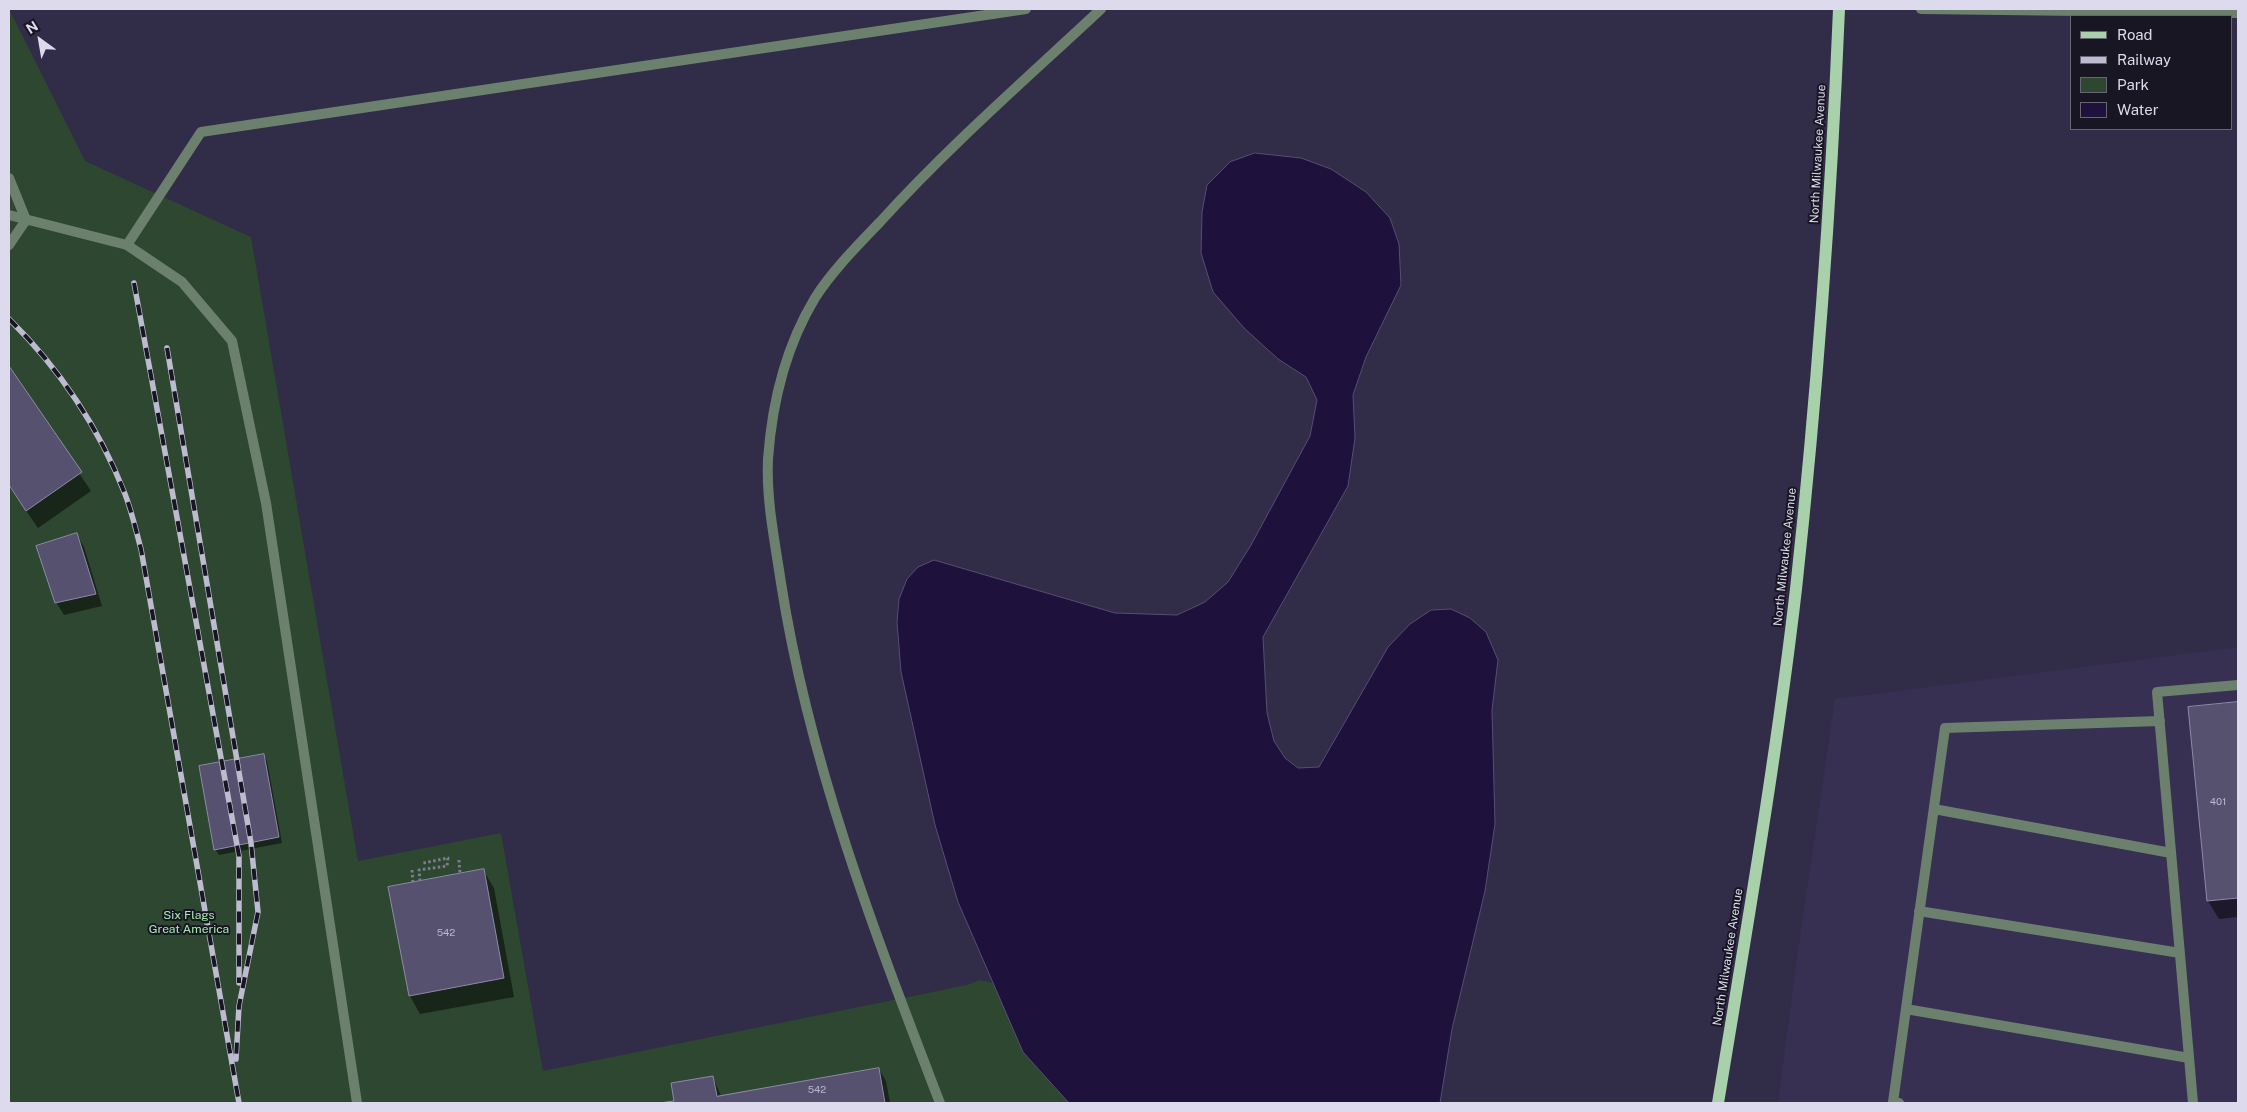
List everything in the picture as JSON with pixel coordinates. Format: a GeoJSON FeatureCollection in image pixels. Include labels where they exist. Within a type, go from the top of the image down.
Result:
{"type":"FeatureCollection","features":[{"type":"Feature","properties":{"kind":"main road","name":"North Milwaukee Avenue"},"geometry":{"type":"LineString","coordinates":[[1718,1103],[1780,716],[1796,589],[1821,331],[1833,155],[1839,9]]}},
{"type":"Feature","properties":{"kind":"lane"},"geometry":{"type":"LineString","coordinates":[[127,245],[201,132],[1026,9]]}},
{"type":"Feature","properties":{"kind":"lane"},"geometry":{"type":"LineString","coordinates":[[940,1103],[859,891],[803,699],[785,608],[770,511],[768,460],[775,402],[794,337],[816,296],[857,246],[914,184],[1101,9]]}},
{"type":"Feature","properties":{"kind":"lane"},"geometry":{"type":"LineString","coordinates":[[1921,9],[2238,13]]}},
{"type":"Feature","properties":{"kind":"lane"},"geometry":{"type":"LineString","coordinates":[[9,178],[26,220]]}},
{"type":"Feature","properties":{"kind":"lane"},"geometry":{"type":"LineString","coordinates":[[9,215],[127,245],[182,282],[232,341],[266,504],[357,1103]]}},
{"type":"Feature","properties":{"kind":"lane"},"geometry":{"type":"LineString","coordinates":[[9,245],[26,220]]}},
{"type":"Feature","properties":{"kind":"lane"},"geometry":{"type":"LineString","coordinates":[[2193,1103],[2157,692],[2238,685]]}},
{"type":"Feature","properties":{"kind":"lane"},"geometry":{"type":"LineString","coordinates":[[1899,1103],[1893,1102],[1945,728],[2160,721]]}},
{"type":"Feature","properties":{"kind":"lane"},"geometry":{"type":"LineString","coordinates":[[1934,809],[2171,853]]}},
{"type":"Feature","properties":{"kind":"lane"},"geometry":{"type":"LineString","coordinates":[[1920,911],[2180,953]]}},
{"type":"Feature","properties":{"kind":"lane"},"geometry":{"type":"LineString","coordinates":[[1906,1008],[2189,1058]]}},
{"type":"Feature","properties":{"kind":"path"},"geometry":{"type":"LineString","coordinates":[[420,881],[419,870],[447,866],[448,858],[424,862]]}},
{"type":"Feature","properties":{"kind":"path"},"geometry":{"type":"LineString","coordinates":[[459,860],[460,874]]}},
{"type":"Feature","properties":{"kind":"path"},"geometry":{"type":"LineString","coordinates":[[412,870],[413,883]]}},
{"type":"Feature","properties":{"kind":"shaded area"},"geometry":{"type":"Polygon","coordinates":[[[2238,647],[2238,1103],[1778,1103],[1797,957],[1835,699],[2238,647]]]}},
{"type":"Feature","properties":{"kind":"green space","name":"Six Flags Great America"},"geometry":{"type":"Polygon","coordinates":[[[9,9],[85,161],[251,237],[358,861],[501,833],[543,1071],[967,985],[980,980],[993,983],[1023,1052],[1069,1103],[9,1103],[9,9]]]}},
{"type":"Feature","properties":{"kind":"water"},"geometry":{"type":"Polygon","coordinates":[[[1255,153],[1301,158],[1331,169],[1366,192],[1390,218],[1399,244],[1401,285],[1366,357],[1353,395],[1355,438],[1348,486],[1263,637],[1267,713],[1274,741],[1285,758],[1298,768],[1319,767],[1388,647],[1410,624],[1431,610],[1451,609],[1470,618],[1486,632],[1498,660],[1492,710],[1495,824],[1485,891],[1452,1029],[1440,1103],[1069,1103],[1023,1052],[958,902],[935,825],[901,672],[897,622],[899,599],[907,579],[918,567],[934,560],[1115,613],[1177,615],[1205,602],[1228,582],[1251,545],[1310,436],[1317,400],[1306,377],[1278,359],[1244,328],[1213,292],[1201,253],[1202,212],[1207,185],[1230,162],[1255,153]]]}},
{"type":"Feature","properties":{"kind":"building"},"geometry":{"type":"Polygon","coordinates":[[[9,366],[82,472],[26,511],[9,485],[9,366]]]}},
{"type":"Feature","properties":{"kind":"building"},"geometry":{"type":"Polygon","coordinates":[[[77,533],[96,594],[55,603],[36,546],[77,533]]]}},
{"type":"Feature","properties":{"kind":"building"},"geometry":{"type":"Polygon","coordinates":[[[2238,702],[2238,898],[2207,901],[2188,707],[2238,702]]]}},
{"type":"Feature","properties":{"kind":"building"},"geometry":{"type":"Polygon","coordinates":[[[264,754],[279,837],[214,850],[199,766],[264,754]]]}},
{"type":"Feature","properties":{"kind":"building"},"geometry":{"type":"Polygon","coordinates":[[[484,869],[504,978],[409,996],[388,887],[484,869]]]}},
{"type":"Feature","properties":{"kind":"building"},"geometry":{"type":"Polygon","coordinates":[[[879,1068],[885,1103],[659,1103],[674,1101],[671,1083],[713,1076],[717,1096],[879,1068]]]}},
{"type":"Feature","properties":{"kind":"railway"},"geometry":{"type":"LineString","coordinates":[[134,283],[239,856],[239,983]]}},
{"type":"Feature","properties":{"kind":"railway"},"geometry":{"type":"LineString","coordinates":[[9,319],[45,358],[76,400],[115,470],[132,515],[141,549],[239,1103]]}},
{"type":"Feature","properties":{"kind":"railway"},"geometry":{"type":"LineString","coordinates":[[167,348],[251,843],[258,912],[239,1006],[236,1059]]}}]}
